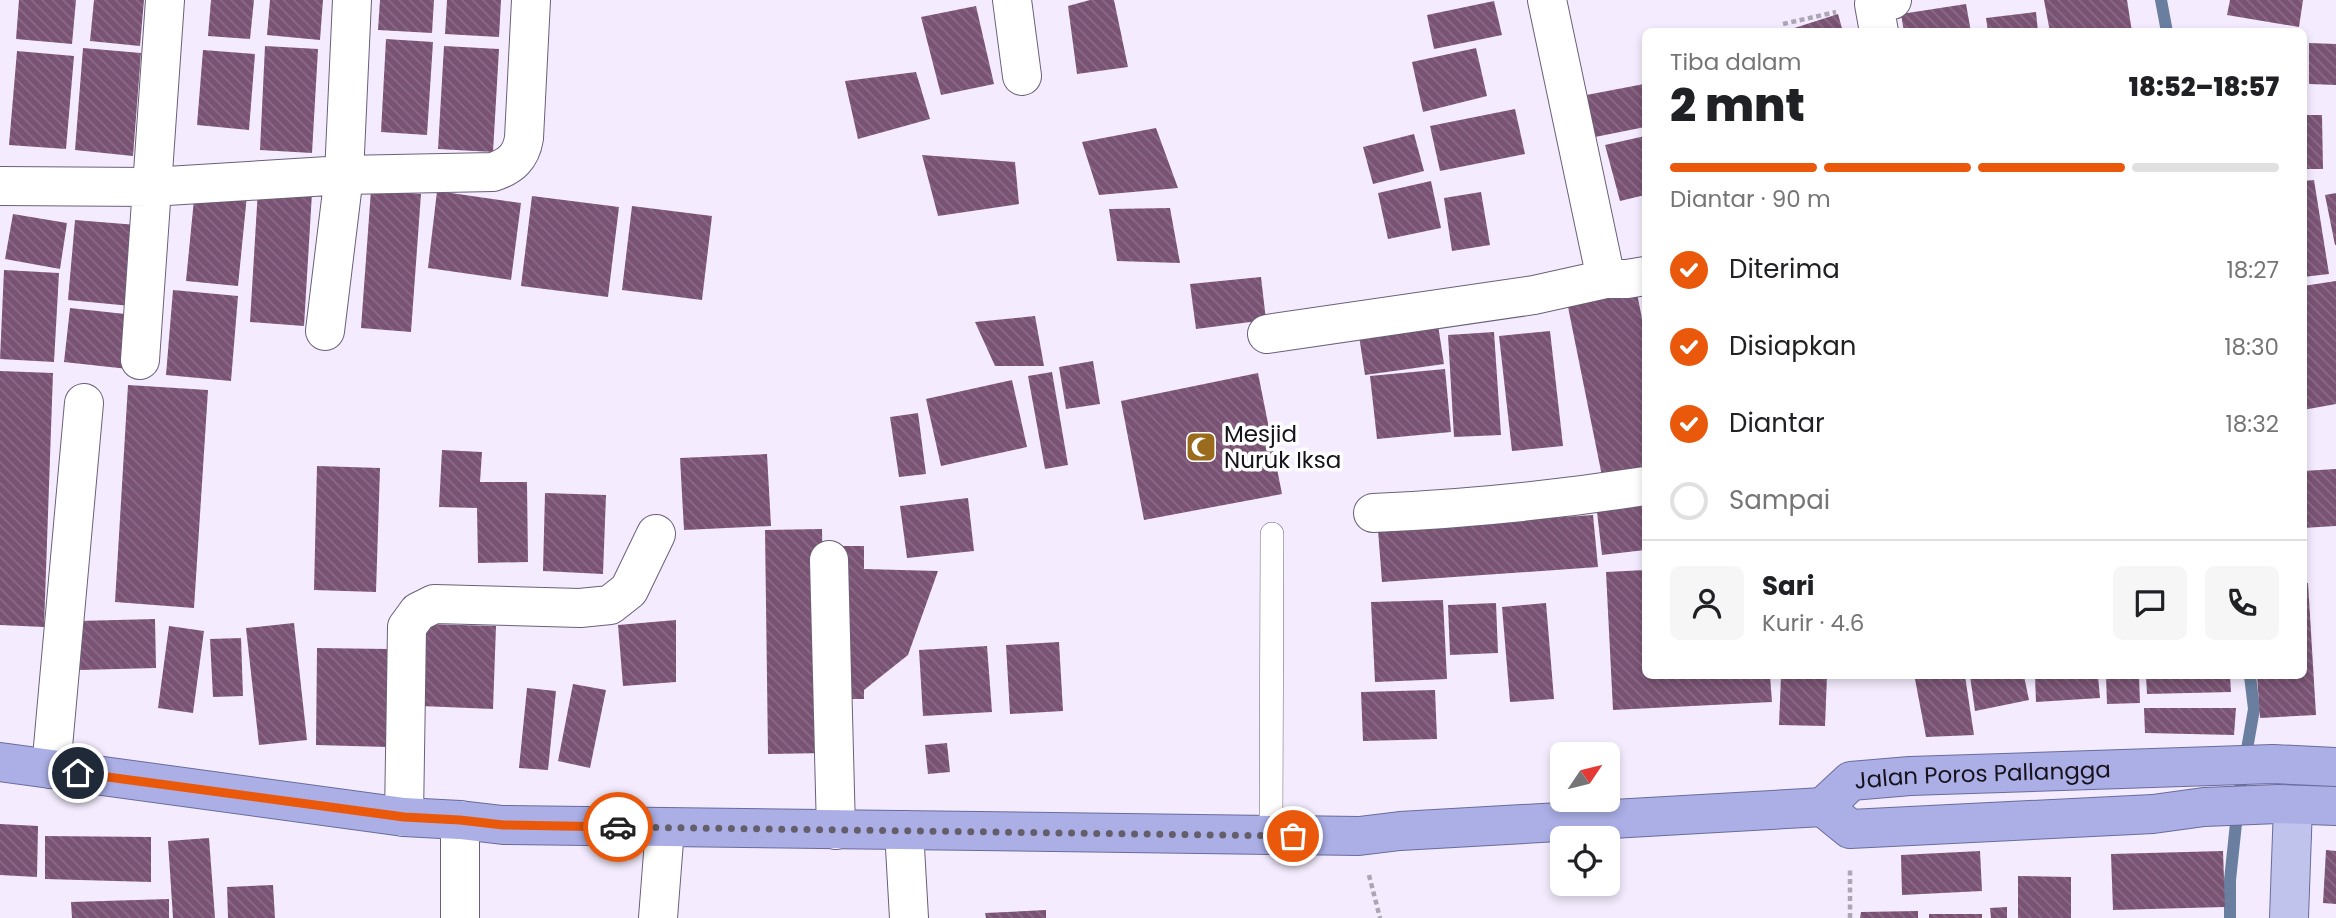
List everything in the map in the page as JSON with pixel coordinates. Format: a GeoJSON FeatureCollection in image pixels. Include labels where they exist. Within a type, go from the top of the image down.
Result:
{"type":"FeatureCollection","features":[{"type":"Feature","properties":{"kind":"highway"},"geometry":{"type":"LineString","coordinates":[[0,762],[404,817],[503,825],[1359,836],[1413,831],[1836,818]]}},
{"type":"Feature","properties":{"kind":"highway","name":"Jalan Poros Pallangga"},"geometry":{"type":"LineString","coordinates":[[2336,767],[2273,764],[1910,776],[1851,781],[1836,818],[2153,814],[2240,806],[2336,806]]}},
{"type":"Feature","properties":{"kind":"main road"},"geometry":{"type":"LineString","coordinates":[[2289,918],[2293,806]]}},
{"type":"Feature","properties":{"kind":"street"},"geometry":{"type":"LineString","coordinates":[[140,360],[165,0]]}},
{"type":"Feature","properties":{"kind":"street"},"geometry":{"type":"LineString","coordinates":[[325,331],[344,175],[352,0]]}},
{"type":"Feature","properties":{"kind":"street"},"geometry":{"type":"LineString","coordinates":[[0,186],[151,187],[344,175],[493,172],[507,167],[522,152],[530,0]]}},
{"type":"Feature","properties":{"kind":"street"},"geometry":{"type":"LineString","coordinates":[[1012,0],[1022,76]]}},
{"type":"Feature","properties":{"kind":"street"},"geometry":{"type":"LineString","coordinates":[[1547,0],[1606,279]]}},
{"type":"Feature","properties":{"kind":"street"},"geometry":{"type":"LineString","coordinates":[[1267,334],[1534,295],[1606,279],[1642,276]]}},
{"type":"Feature","properties":{"kind":"street"},"geometry":{"type":"LineString","coordinates":[[51,769],[84,402]]}},
{"type":"Feature","properties":{"kind":"street"},"geometry":{"type":"LineString","coordinates":[[1373,513],[1443,510],[1584,496],[1642,486]]}},
{"type":"Feature","properties":{"kind":"street"},"geometry":{"type":"LineString","coordinates":[[404,817],[407,627],[418,612],[434,604],[580,608],[610,605],[629,590],[656,534]]}},
{"type":"Feature","properties":{"kind":"street"},"geometry":{"type":"LineString","coordinates":[[830,560],[836,830]]}},
{"type":"Feature","properties":{"kind":"street"},"geometry":{"type":"LineString","coordinates":[[460,820],[460,918]]}},
{"type":"Feature","properties":{"kind":"street"},"geometry":{"type":"LineString","coordinates":[[658,918],[665,828]]}},
{"type":"Feature","properties":{"kind":"street"},"geometry":{"type":"LineString","coordinates":[[904,830],[909,918]]}},
{"type":"Feature","properties":{"kind":"lane"},"geometry":{"type":"LineString","coordinates":[[1271,835],[1272,534]]}},
{"type":"Feature","properties":{"kind":"path"},"geometry":{"type":"LineString","coordinates":[[1783,24],[1881,12]]}},
{"type":"Feature","properties":{"kind":"path"},"geometry":{"type":"LineString","coordinates":[[1836,818],[1850,918]]}},
{"type":"Feature","properties":{"kind":"building"},"geometry":{"type":"Polygon","coordinates":[[[19,0],[76,0],[72,44],[16,39],[19,0]]]}},
{"type":"Feature","properties":{"kind":"building"},"geometry":{"type":"Polygon","coordinates":[[[94,0],[144,0],[140,46],[90,41],[94,0]]]}},
{"type":"Feature","properties":{"kind":"building"},"geometry":{"type":"Polygon","coordinates":[[[211,0],[254,0],[250,39],[208,36],[211,0]]]}},
{"type":"Feature","properties":{"kind":"building"},"geometry":{"type":"Polygon","coordinates":[[[270,0],[323,0],[320,40],[267,35],[270,0]]]}},
{"type":"Feature","properties":{"kind":"building"},"geometry":{"type":"Polygon","coordinates":[[[380,0],[434,0],[432,33],[378,30],[380,0]]]}},
{"type":"Feature","properties":{"kind":"building"},"geometry":{"type":"Polygon","coordinates":[[[447,0],[501,0],[499,37],[445,34],[447,0]]]}},
{"type":"Feature","properties":{"kind":"building"},"geometry":{"type":"Polygon","coordinates":[[[1090,0],[1114,0],[1128,67],[1077,74],[1068,6],[1090,0]]]}},
{"type":"Feature","properties":{"kind":"building"},"geometry":{"type":"Polygon","coordinates":[[[2044,0],[2127,0],[2131,28],[2049,28],[2044,0]]]}},
{"type":"Feature","properties":{"kind":"building"},"geometry":{"type":"Polygon","coordinates":[[[2230,0],[2303,0],[2299,27],[2227,15],[2230,0]]]}},
{"type":"Feature","properties":{"kind":"building"},"geometry":{"type":"Polygon","coordinates":[[[1494,1],[1502,35],[1434,49],[1427,15],[1494,1]]]}},
{"type":"Feature","properties":{"kind":"building"},"geometry":{"type":"Polygon","coordinates":[[[1966,4],[1970,28],[1903,28],[1901,14],[1966,4]]]}},
{"type":"Feature","properties":{"kind":"building"},"geometry":{"type":"Polygon","coordinates":[[[976,6],[994,84],[941,95],[921,17],[976,6]]]}},
{"type":"Feature","properties":{"kind":"building"},"geometry":{"type":"Polygon","coordinates":[[[2036,12],[2038,28],[1987,28],[1986,18],[2036,12]]]}},
{"type":"Feature","properties":{"kind":"building"},"geometry":{"type":"Polygon","coordinates":[[[1838,14],[1842,28],[1794,28],[1838,14]]]}},
{"type":"Feature","properties":{"kind":"building"},"geometry":{"type":"Polygon","coordinates":[[[386,39],[433,42],[427,135],[381,132],[386,39]]]}},
{"type":"Feature","properties":{"kind":"building"},"geometry":{"type":"Polygon","coordinates":[[[2309,43],[2336,44],[2336,85],[2309,84],[2309,43]]]}},
{"type":"Feature","properties":{"kind":"building"},"geometry":{"type":"Polygon","coordinates":[[[265,46],[318,49],[312,153],[260,150],[265,46]]]}},
{"type":"Feature","properties":{"kind":"building"},"geometry":{"type":"Polygon","coordinates":[[[444,46],[499,49],[493,152],[438,149],[444,46]]]}},
{"type":"Feature","properties":{"kind":"building"},"geometry":{"type":"Polygon","coordinates":[[[83,48],[141,53],[133,156],[75,150],[83,48]]]}},
{"type":"Feature","properties":{"kind":"building"},"geometry":{"type":"Polygon","coordinates":[[[1476,48],[1487,96],[1423,112],[1412,62],[1476,48]]]}},
{"type":"Feature","properties":{"kind":"building"},"geometry":{"type":"Polygon","coordinates":[[[203,50],[255,54],[249,130],[197,125],[203,50]]]}},
{"type":"Feature","properties":{"kind":"building"},"geometry":{"type":"Polygon","coordinates":[[[17,51],[74,56],[66,149],[9,145],[17,51]]]}},
{"type":"Feature","properties":{"kind":"building"},"geometry":{"type":"Polygon","coordinates":[[[916,72],[930,119],[858,139],[845,81],[916,72]]]}},
{"type":"Feature","properties":{"kind":"building"},"geometry":{"type":"Polygon","coordinates":[[[1642,84],[1642,128],[1585,139],[1576,97],[1642,84]]]}},
{"type":"Feature","properties":{"kind":"building"},"geometry":{"type":"Polygon","coordinates":[[[1515,109],[1525,154],[1440,171],[1430,126],[1515,109]]]}},
{"type":"Feature","properties":{"kind":"building"},"geometry":{"type":"Polygon","coordinates":[[[2307,115],[2322,115],[2323,169],[2307,169],[2307,115]]]}},
{"type":"Feature","properties":{"kind":"building"},"geometry":{"type":"Polygon","coordinates":[[[1156,128],[1178,188],[1099,195],[1082,142],[1156,128]]]}},
{"type":"Feature","properties":{"kind":"building"},"geometry":{"type":"Polygon","coordinates":[[[1414,134],[1424,171],[1373,184],[1363,147],[1414,134]]]}},
{"type":"Feature","properties":{"kind":"building"},"geometry":{"type":"Polygon","coordinates":[[[1642,137],[1642,196],[1620,201],[1605,145],[1642,137]]]}},
{"type":"Feature","properties":{"kind":"building"},"geometry":{"type":"Polygon","coordinates":[[[922,155],[1015,162],[1019,204],[938,216],[922,155]]]}},
{"type":"Feature","properties":{"kind":"building"},"geometry":{"type":"Polygon","coordinates":[[[2314,180],[2329,274],[2307,277],[2307,181],[2314,180]]]}},
{"type":"Feature","properties":{"kind":"building"},"geometry":{"type":"Polygon","coordinates":[[[1431,181],[1441,228],[1388,239],[1378,193],[1431,181]]]}},
{"type":"Feature","properties":{"kind":"building"},"geometry":{"type":"Polygon","coordinates":[[[195,189],[247,195],[238,286],[186,281],[195,189]]]}},
{"type":"Feature","properties":{"kind":"building"},"geometry":{"type":"Polygon","coordinates":[[[258,189],[312,193],[304,326],[250,322],[258,189]]]}},
{"type":"Feature","properties":{"kind":"building"},"geometry":{"type":"Polygon","coordinates":[[[371,190],[421,194],[411,332],[361,328],[371,190]]]}},
{"type":"Feature","properties":{"kind":"building"},"geometry":{"type":"Polygon","coordinates":[[[437,191],[521,203],[511,280],[428,268],[437,191]]]}},
{"type":"Feature","properties":{"kind":"building"},"geometry":{"type":"Polygon","coordinates":[[[1481,192],[1490,245],[1452,251],[1444,198],[1481,192]]]}},
{"type":"Feature","properties":{"kind":"building"},"geometry":{"type":"Polygon","coordinates":[[[2336,193],[2336,245],[2335,245],[2325,195],[2336,193]]]}},
{"type":"Feature","properties":{"kind":"building"},"geometry":{"type":"Polygon","coordinates":[[[532,196],[619,207],[608,297],[521,286],[532,196]]]}},
{"type":"Feature","properties":{"kind":"building"},"geometry":{"type":"Polygon","coordinates":[[[632,206],[712,216],[702,300],[622,290],[632,206]]]}},
{"type":"Feature","properties":{"kind":"building"},"geometry":{"type":"Polygon","coordinates":[[[1170,208],[1180,263],[1117,261],[1109,209],[1170,208]]]}},
{"type":"Feature","properties":{"kind":"building"},"geometry":{"type":"Polygon","coordinates":[[[13,214],[67,223],[60,269],[5,259],[13,214]]]}},
{"type":"Feature","properties":{"kind":"building"},"geometry":{"type":"Polygon","coordinates":[[[75,220],[137,225],[131,306],[68,300],[75,220]]]}},
{"type":"Feature","properties":{"kind":"building"},"geometry":{"type":"Polygon","coordinates":[[[4,270],[59,273],[54,362],[0,359],[4,270]]]}},
{"type":"Feature","properties":{"kind":"building"},"geometry":{"type":"Polygon","coordinates":[[[1261,277],[1266,320],[1196,329],[1190,284],[1261,277]]]}},
{"type":"Feature","properties":{"kind":"building"},"geometry":{"type":"Polygon","coordinates":[[[2336,281],[2336,404],[2307,409],[2307,285],[2336,281]]]}},
{"type":"Feature","properties":{"kind":"building"},"geometry":{"type":"Polygon","coordinates":[[[1636,288],[1642,319],[1642,473],[1603,481],[1567,302],[1636,288]]]}},
{"type":"Feature","properties":{"kind":"building"},"geometry":{"type":"Polygon","coordinates":[[[173,290],[238,296],[231,381],[166,375],[173,290]]]}},
{"type":"Feature","properties":{"kind":"building"},"geometry":{"type":"Polygon","coordinates":[[[70,308],[134,315],[128,369],[64,362],[70,308]]]}},
{"type":"Feature","properties":{"kind":"building"},"geometry":{"type":"Polygon","coordinates":[[[1035,316],[1044,366],[995,366],[975,322],[1035,316]]]}},
{"type":"Feature","properties":{"kind":"building"},"geometry":{"type":"Polygon","coordinates":[[[1438,325],[1444,364],[1365,375],[1359,336],[1438,325]]]}},
{"type":"Feature","properties":{"kind":"building"},"geometry":{"type":"Polygon","coordinates":[[[1550,331],[1563,446],[1512,451],[1499,336],[1550,331]]]}},
{"type":"Feature","properties":{"kind":"building"},"geometry":{"type":"Polygon","coordinates":[[[1494,332],[1501,435],[1454,437],[1448,335],[1494,332]]]}},
{"type":"Feature","properties":{"kind":"building"},"geometry":{"type":"Polygon","coordinates":[[[1093,361],[1100,404],[1066,409],[1059,367],[1093,361]]]}},
{"type":"Feature","properties":{"kind":"building"},"geometry":{"type":"Polygon","coordinates":[[[1445,369],[1451,432],[1377,439],[1370,376],[1445,369]]]}},
{"type":"Feature","properties":{"kind":"building"},"geometry":{"type":"Polygon","coordinates":[[[0,371],[53,373],[44,627],[0,625],[0,371]]]}},
{"type":"Feature","properties":{"kind":"building"},"geometry":{"type":"Polygon","coordinates":[[[1052,372],[1068,465],[1045,469],[1028,376],[1052,372]]]}},
{"type":"Feature","properties":{"kind":"building","name":"Mesjid Nuruk Iksa"},"geometry":{"type":"Polygon","coordinates":[[[1258,373],[1282,494],[1144,520],[1121,401],[1258,373]]]}},
{"type":"Feature","properties":{"kind":"building"},"geometry":{"type":"Polygon","coordinates":[[[1012,380],[1027,447],[941,466],[926,399],[1012,380]]]}},
{"type":"Feature","properties":{"kind":"building"},"geometry":{"type":"Polygon","coordinates":[[[128,385],[208,390],[194,608],[115,602],[128,385]]]}},
{"type":"Feature","properties":{"kind":"building"},"geometry":{"type":"Polygon","coordinates":[[[918,413],[926,474],[899,477],[890,417],[918,413]]]}},
{"type":"Feature","properties":{"kind":"building"},"geometry":{"type":"Polygon","coordinates":[[[442,450],[482,452],[480,482],[527,482],[528,562],[478,563],[477,508],[439,507],[442,450]]]}},
{"type":"Feature","properties":{"kind":"building"},"geometry":{"type":"Polygon","coordinates":[[[767,454],[771,526],[684,530],[680,458],[767,454]]]}},
{"type":"Feature","properties":{"kind":"building"},"geometry":{"type":"Polygon","coordinates":[[[317,466],[380,468],[376,592],[314,590],[317,466]]]}},
{"type":"Feature","properties":{"kind":"building"},"geometry":{"type":"Polygon","coordinates":[[[2336,469],[2336,526],[2307,528],[2307,471],[2336,469]]]}},
{"type":"Feature","properties":{"kind":"building"},"geometry":{"type":"Polygon","coordinates":[[[545,493],[606,495],[603,574],[543,571],[545,493]]]}},
{"type":"Feature","properties":{"kind":"building"},"geometry":{"type":"Polygon","coordinates":[[[1642,497],[1642,550],[1602,555],[1596,503],[1642,497]]]}},
{"type":"Feature","properties":{"kind":"building"},"geometry":{"type":"Polygon","coordinates":[[[968,498],[974,551],[907,558],[900,506],[968,498]]]}},
{"type":"Feature","properties":{"kind":"building"},"geometry":{"type":"Polygon","coordinates":[[[1593,515],[1598,567],[1382,582],[1378,530],[1593,515]]]}},
{"type":"Feature","properties":{"kind":"building"},"geometry":{"type":"Polygon","coordinates":[[[822,529],[826,753],[768,754],[765,530],[822,529]]]}},
{"type":"Feature","properties":{"kind":"building"},"geometry":{"type":"Polygon","coordinates":[[[836,546],[864,546],[864,569],[938,571],[908,655],[864,690],[864,699],[836,699],[836,546]]]}},
{"type":"Feature","properties":{"kind":"building"},"geometry":{"type":"Polygon","coordinates":[[[1642,570],[1642,679],[1770,679],[1772,702],[1613,710],[1606,572],[1642,570]]]}},
{"type":"Feature","properties":{"kind":"building"},"geometry":{"type":"Polygon","coordinates":[[[2308,583],[2316,715],[2260,718],[2257,679],[2307,679],[2308,583]]]}},
{"type":"Feature","properties":{"kind":"building"},"geometry":{"type":"Polygon","coordinates":[[[1443,600],[1447,679],[1375,682],[1371,602],[1443,600]]]}},
{"type":"Feature","properties":{"kind":"building"},"geometry":{"type":"Polygon","coordinates":[[[1496,603],[1498,653],[1450,655],[1448,605],[1496,603]]]}},
{"type":"Feature","properties":{"kind":"building"},"geometry":{"type":"Polygon","coordinates":[[[1546,603],[1554,699],[1510,702],[1502,607],[1546,603]]]}},
{"type":"Feature","properties":{"kind":"building"},"geometry":{"type":"Polygon","coordinates":[[[155,619],[156,668],[80,670],[78,621],[155,619]]]}},
{"type":"Feature","properties":{"kind":"building"},"geometry":{"type":"Polygon","coordinates":[[[676,620],[676,682],[623,686],[618,625],[676,620]]]}},
{"type":"Feature","properties":{"kind":"building"},"geometry":{"type":"Polygon","coordinates":[[[294,623],[307,740],[259,745],[246,628],[294,623]]]}},
{"type":"Feature","properties":{"kind":"building"},"geometry":{"type":"Polygon","coordinates":[[[424,624],[496,626],[493,709],[421,706],[424,624]]]}},
{"type":"Feature","properties":{"kind":"building"},"geometry":{"type":"Polygon","coordinates":[[[169,626],[204,631],[193,713],[158,708],[169,626]]]}},
{"type":"Feature","properties":{"kind":"building"},"geometry":{"type":"Polygon","coordinates":[[[241,638],[243,696],[213,697],[210,639],[241,638]]]}},
{"type":"Feature","properties":{"kind":"building"},"geometry":{"type":"Polygon","coordinates":[[[1059,642],[1063,711],[1010,714],[1006,645],[1059,642]]]}},
{"type":"Feature","properties":{"kind":"building"},"geometry":{"type":"Polygon","coordinates":[[[987,646],[992,712],[923,716],[919,650],[987,646]]]}},
{"type":"Feature","properties":{"kind":"building"},"geometry":{"type":"Polygon","coordinates":[[[317,648],[389,649],[388,747],[316,745],[317,648]]]}},
{"type":"Feature","properties":{"kind":"building"},"geometry":{"type":"Polygon","coordinates":[[[1781,679],[1827,679],[1825,726],[1779,725],[1781,679]]]}},
{"type":"Feature","properties":{"kind":"building"},"geometry":{"type":"Polygon","coordinates":[[[1915,679],[1965,679],[1974,735],[1926,737],[1915,679]]]}},
{"type":"Feature","properties":{"kind":"building"},"geometry":{"type":"Polygon","coordinates":[[[1970,679],[2025,679],[2029,700],[1975,711],[1970,679]]]}},
{"type":"Feature","properties":{"kind":"building"},"geometry":{"type":"Polygon","coordinates":[[[2035,679],[2098,679],[2100,698],[2036,702],[2035,679]]]}},
{"type":"Feature","properties":{"kind":"building"},"geometry":{"type":"Polygon","coordinates":[[[2106,679],[2139,679],[2140,703],[2107,704],[2106,679]]]}},
{"type":"Feature","properties":{"kind":"building"},"geometry":{"type":"Polygon","coordinates":[[[2146,679],[2230,679],[2231,692],[2147,694],[2146,679]]]}},
{"type":"Feature","properties":{"kind":"building"},"geometry":{"type":"Polygon","coordinates":[[[573,684],[606,690],[590,768],[558,761],[573,684]]]}},
{"type":"Feature","properties":{"kind":"building"},"geometry":{"type":"Polygon","coordinates":[[[527,688],[556,691],[548,770],[519,768],[527,688]]]}},
{"type":"Feature","properties":{"kind":"building"},"geometry":{"type":"Polygon","coordinates":[[[1435,690],[1437,739],[1363,741],[1361,692],[1435,690]]]}},
{"type":"Feature","properties":{"kind":"building"},"geometry":{"type":"Polygon","coordinates":[[[2144,708],[2236,708],[2234,735],[2145,733],[2144,708]]]}},
{"type":"Feature","properties":{"kind":"building"},"geometry":{"type":"Polygon","coordinates":[[[947,743],[950,772],[928,774],[925,745],[947,743]]]}},
{"type":"Feature","properties":{"kind":"building"},"geometry":{"type":"Polygon","coordinates":[[[0,824],[38,826],[37,877],[0,875],[0,824]]]}},
{"type":"Feature","properties":{"kind":"building"},"geometry":{"type":"Polygon","coordinates":[[[45,836],[151,837],[151,882],[45,879],[45,836]]]}},
{"type":"Feature","properties":{"kind":"building"},"geometry":{"type":"Polygon","coordinates":[[[209,838],[215,918],[173,918],[168,841],[209,838]]]}},
{"type":"Feature","properties":{"kind":"building"},"geometry":{"type":"Polygon","coordinates":[[[2326,850],[2336,851],[2336,904],[2323,903],[2326,850]]]}},
{"type":"Feature","properties":{"kind":"building"},"geometry":{"type":"Polygon","coordinates":[[[1980,851],[1982,891],[1902,895],[1901,855],[1980,851]]]}},
{"type":"Feature","properties":{"kind":"building"},"geometry":{"type":"Polygon","coordinates":[[[2223,851],[2225,907],[2113,910],[2111,854],[2223,851]]]}},
{"type":"Feature","properties":{"kind":"building"},"geometry":{"type":"Polygon","coordinates":[[[2018,876],[2071,877],[2071,918],[2018,918],[2018,876]]]}},
{"type":"Feature","properties":{"kind":"building"},"geometry":{"type":"Polygon","coordinates":[[[273,885],[275,918],[228,918],[227,887],[273,885]]]}},
{"type":"Feature","properties":{"kind":"building"},"geometry":{"type":"Polygon","coordinates":[[[169,899],[169,918],[72,918],[71,902],[169,899]]]}},
{"type":"Feature","properties":{"kind":"building"},"geometry":{"type":"Polygon","coordinates":[[[2007,907],[2007,918],[1991,918],[1990,908],[2007,907]]]}},
{"type":"Feature","properties":{"kind":"building"},"geometry":{"type":"Polygon","coordinates":[[[1046,910],[1046,918],[986,918],[985,913],[1046,910]]]}},
{"type":"Feature","properties":{"kind":"building"},"geometry":{"type":"Polygon","coordinates":[[[1918,911],[1918,918],[1860,918],[1861,912],[1918,911]]]}},
{"type":"Feature","properties":{"kind":"building"},"geometry":{"type":"Polygon","coordinates":[[[1929,914],[1982,914],[1982,918],[1929,918],[1929,914]]]}},
{"type":"Feature","properties":{"kind":"waterway"},"geometry":{"type":"LineString","coordinates":[[2161,0],[2166,28]]}},
{"type":"Feature","properties":{"kind":"waterway"},"geometry":{"type":"LineString","coordinates":[[2230,918],[2230,880],[2239,795],[2254,709],[2250,679]]}},
{"type":"Feature","properties":{"kind":"way so far"},"geometry":{"type":"LineString","coordinates":[[618,827],[1293,836]]}},
{"type":"Feature","properties":{"kind":"place","name":"Mesjid Nuruk Iksa"},"geometry":{"type":"Point","coordinates":[1201,447]}},
{"type":"Feature","properties":{"kind":"route"},"geometry":{"type":"LineString","coordinates":[[78,773],[404,817],[503,825],[618,827]]}}]}
